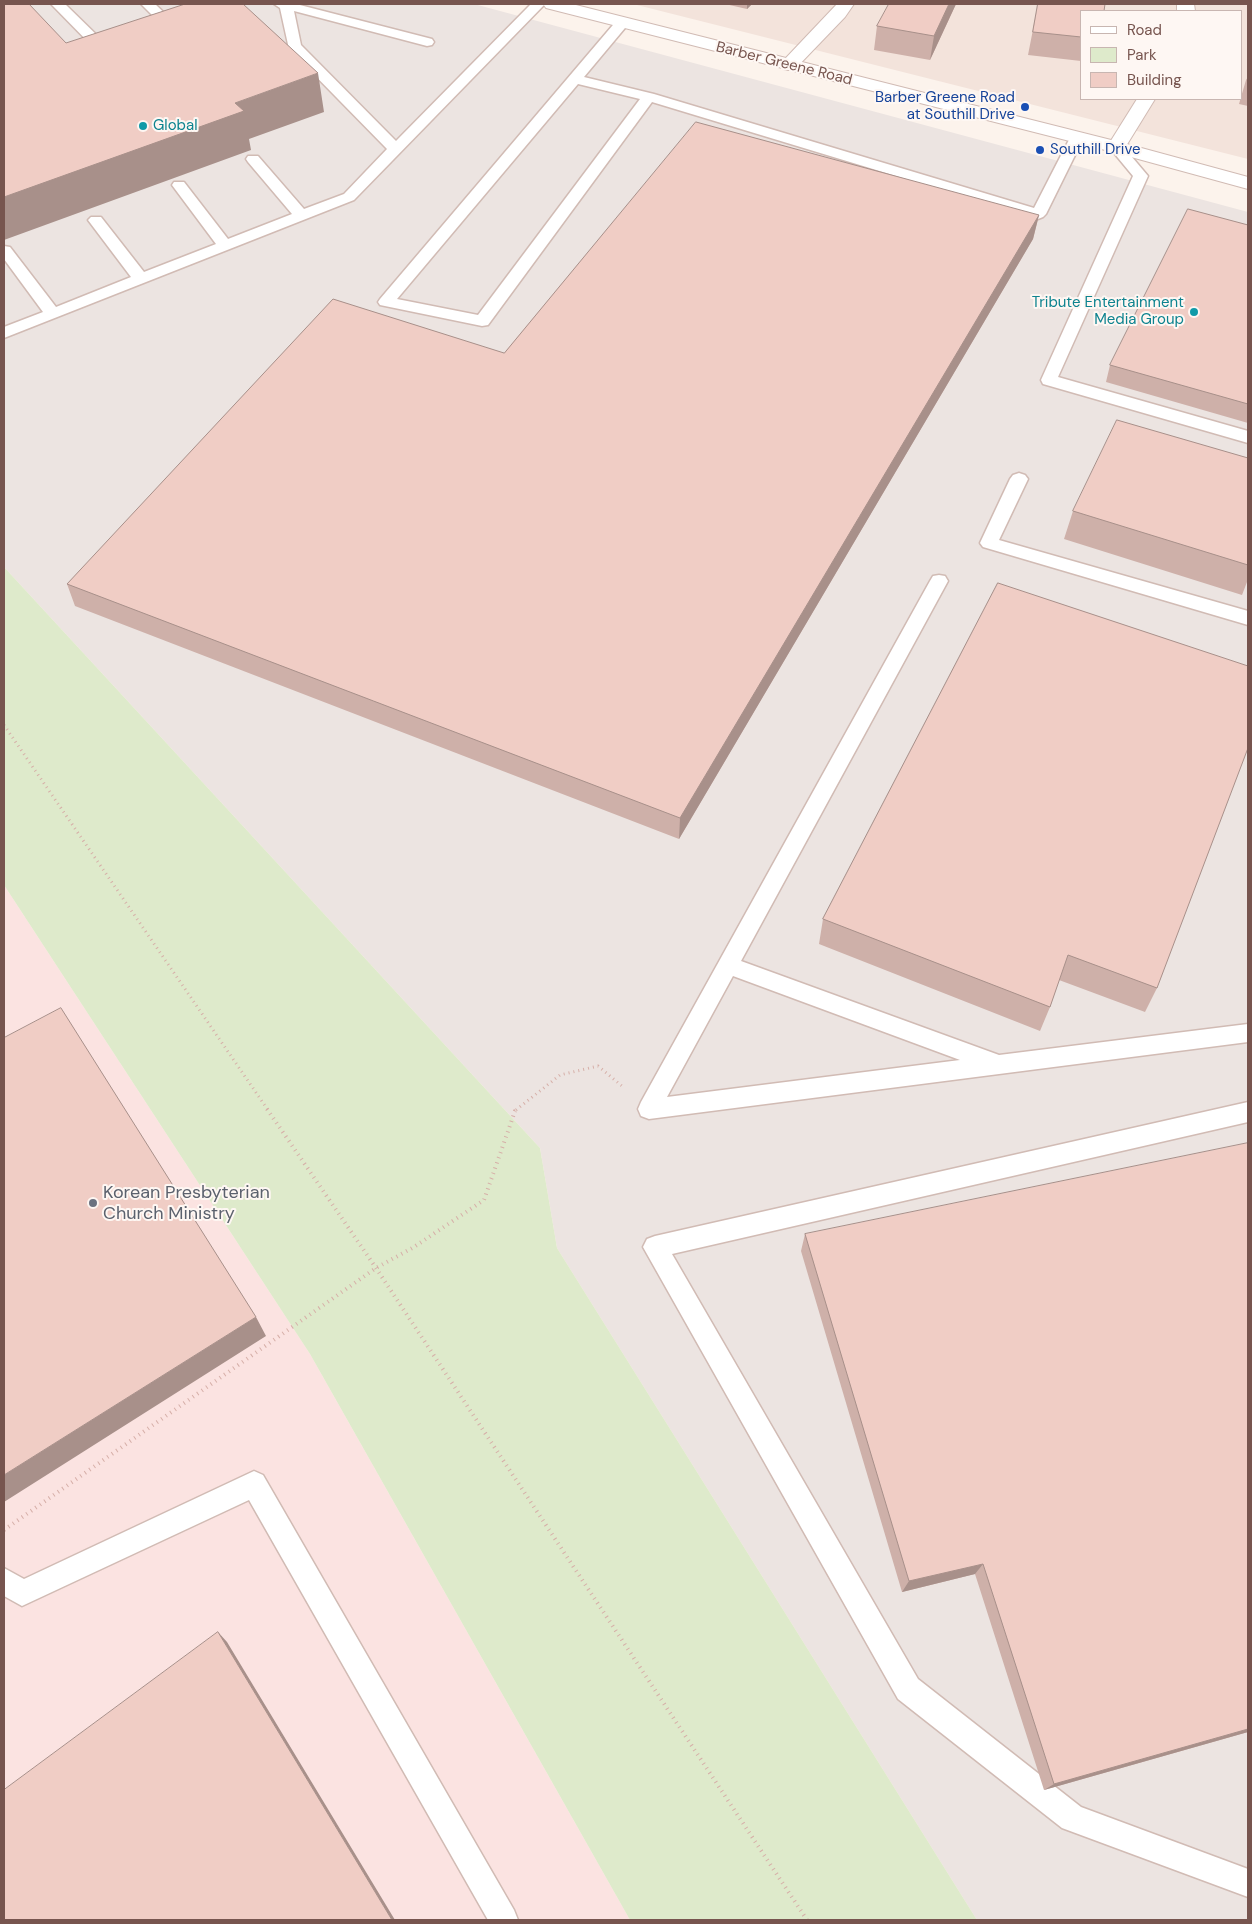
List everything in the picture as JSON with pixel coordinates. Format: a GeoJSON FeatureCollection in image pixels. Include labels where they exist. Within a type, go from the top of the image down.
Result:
{"type":"FeatureCollection","features":[{"type":"Feature","properties":{"kind":"street","name":"Barber Greene Road"},"geometry":{"type":"LineString","coordinates":[[552,4],[1116,147],[1248,183]]}},
{"type":"Feature","properties":{"kind":"street"},"geometry":{"type":"LineString","coordinates":[[789,65],[839,13],[845,4]]}},
{"type":"Feature","properties":{"kind":"street"},"geometry":{"type":"LineString","coordinates":[[1116,147],[1145,100]]}},
{"type":"Feature","properties":{"kind":"lane"},"geometry":{"type":"LineString","coordinates":[[58,4],[104,50],[121,44]]}},
{"type":"Feature","properties":{"kind":"lane"},"geometry":{"type":"LineString","coordinates":[[148,4],[171,26]]}},
{"type":"Feature","properties":{"kind":"lane"},"geometry":{"type":"LineString","coordinates":[[396,150],[294,46],[283,4],[427,42]]}},
{"type":"Feature","properties":{"kind":"lane"},"geometry":{"type":"LineString","coordinates":[[4,334],[349,197],[538,4]]}},
{"type":"Feature","properties":{"kind":"lane"},"geometry":{"type":"LineString","coordinates":[[154,32],[188,20]]}},
{"type":"Feature","properties":{"kind":"lane"},"geometry":{"type":"LineString","coordinates":[[623,22],[386,302],[482,321],[649,97]]}},
{"type":"Feature","properties":{"kind":"lane"},"geometry":{"type":"LineString","coordinates":[[575,78],[649,97],[1038,214],[1077,137]]}},
{"type":"Feature","properties":{"kind":"lane"},"geometry":{"type":"LineString","coordinates":[[1116,147],[1142,176],[1049,380],[1248,437]]}},
{"type":"Feature","properties":{"kind":"lane"},"geometry":{"type":"LineString","coordinates":[[253,159],[302,216]]}},
{"type":"Feature","properties":{"kind":"lane"},"geometry":{"type":"LineString","coordinates":[[179,185],[225,246]]}},
{"type":"Feature","properties":{"kind":"lane"},"geometry":{"type":"LineString","coordinates":[[96,220],[141,280]]}},
{"type":"Feature","properties":{"kind":"lane"},"geometry":{"type":"LineString","coordinates":[[4,250],[53,314]]}},
{"type":"Feature","properties":{"kind":"lane"},"geometry":{"type":"LineString","coordinates":[[1019,479],[989,543],[1248,618]]}},
{"type":"Feature","properties":{"kind":"lane"},"geometry":{"type":"LineString","coordinates":[[649,1108],[939,581]]}},
{"type":"Feature","properties":{"kind":"lane"},"geometry":{"type":"LineString","coordinates":[[727,966],[998,1064]]}},
{"type":"Feature","properties":{"kind":"lane"},"geometry":{"type":"LineString","coordinates":[[649,1108],[1248,1033]]}},
{"type":"Feature","properties":{"kind":"lane"},"geometry":{"type":"LineString","coordinates":[[1248,1112],[655,1247],[908,1689],[1072,1818],[1248,1883]]}},
{"type":"Feature","properties":{"kind":"lane"},"geometry":{"type":"LineString","coordinates":[[4,1581],[22,1592],[254,1484],[504,1920]]}},
{"type":"Feature","properties":{"kind":"path"},"geometry":{"type":"LineString","coordinates":[[4,725],[376,1268],[807,1920]]}},
{"type":"Feature","properties":{"kind":"path"},"geometry":{"type":"LineString","coordinates":[[4,1530],[376,1268],[414,1247],[484,1200],[515,1111],[560,1075],[598,1066],[649,1108]]}},
{"type":"Feature","properties":{"kind":"shaded area"},"geometry":{"type":"Polygon","coordinates":[[[4,4],[474,4],[1248,212],[1248,1920],[977,1920],[557,1248],[540,1148],[4,567],[4,4]]]}},
{"type":"Feature","properties":{"kind":"shaded area"},"geometry":{"type":"Polygon","coordinates":[[[633,4],[1248,4],[1248,159],[633,4]]]}},
{"type":"Feature","properties":{"kind":"shaded area"},"geometry":{"type":"Polygon","coordinates":[[[4,885],[310,1354],[630,1920],[4,1920],[4,885]]]}},
{"type":"Feature","properties":{"kind":"green space"},"geometry":{"type":"Polygon","coordinates":[[[4,567],[540,1148],[557,1248],[977,1920],[630,1920],[310,1354],[4,885],[4,567]]]}},
{"type":"Feature","properties":{"kind":"building","name":"Global"},"geometry":{"type":"Polygon","coordinates":[[[4,4],[29,4],[66,43],[185,4],[243,4],[318,73],[235,103],[244,111],[4,197],[4,4]]]}},
{"type":"Feature","properties":{"kind":"building"},"geometry":{"type":"Polygon","coordinates":[[[889,4],[949,4],[934,36],[877,26],[889,4]]]}},
{"type":"Feature","properties":{"kind":"building"},"geometry":{"type":"Polygon","coordinates":[[[1038,4],[1105,4],[1104,10],[1080,10],[1080,37],[1033,32],[1038,4]]]}},
{"type":"Feature","properties":{"kind":"building"},"geometry":{"type":"Polygon","coordinates":[[[696,122],[1039,215],[680,818],[67,584],[333,299],[504,353],[696,122]]]}},
{"type":"Feature","properties":{"kind":"building","name":"Tribute Entertainment Media Group"},"geometry":{"type":"Polygon","coordinates":[[[1188,209],[1248,225],[1248,404],[1110,365],[1188,209]]]}},
{"type":"Feature","properties":{"kind":"building"},"geometry":{"type":"Polygon","coordinates":[[[1117,420],[1248,458],[1248,565],[1073,511],[1117,420]]]}},
{"type":"Feature","properties":{"kind":"building"},"geometry":{"type":"Polygon","coordinates":[[[998,583],[1248,666],[1248,748],[1157,988],[1068,955],[1050,1007],[823,919],[998,583]]]}},
{"type":"Feature","properties":{"kind":"building","name":"Korean Presbyterian Church Ministry"},"geometry":{"type":"Polygon","coordinates":[[[61,1008],[256,1317],[4,1475],[4,1038],[61,1008]]]}},
{"type":"Feature","properties":{"kind":"building"},"geometry":{"type":"Polygon","coordinates":[[[1248,1143],[1248,1729],[1054,1784],[983,1564],[909,1581],[805,1234],[1248,1143]]]}},
{"type":"Feature","properties":{"kind":"building"},"geometry":{"type":"Polygon","coordinates":[[[218,1632],[392,1920],[4,1920],[4,1790],[218,1632]]]}},
{"type":"Feature","properties":{"kind":"place","name":"Barber Greene Road at Southill Drive"},"geometry":{"type":"Point","coordinates":[1025,107]}},
{"type":"Feature","properties":{"kind":"place","name":"Global"},"geometry":{"type":"Point","coordinates":[143,126]}},
{"type":"Feature","properties":{"kind":"place","name":"Southill Drive"},"geometry":{"type":"Point","coordinates":[1040,150]}},
{"type":"Feature","properties":{"kind":"place","name":"Tribute Entertainment Media Group"},"geometry":{"type":"Point","coordinates":[1194,312]}},
{"type":"Feature","properties":{"kind":"place","name":"Korean Presbyterian Church Ministry"},"geometry":{"type":"Point","coordinates":[93,1203]}}]}
